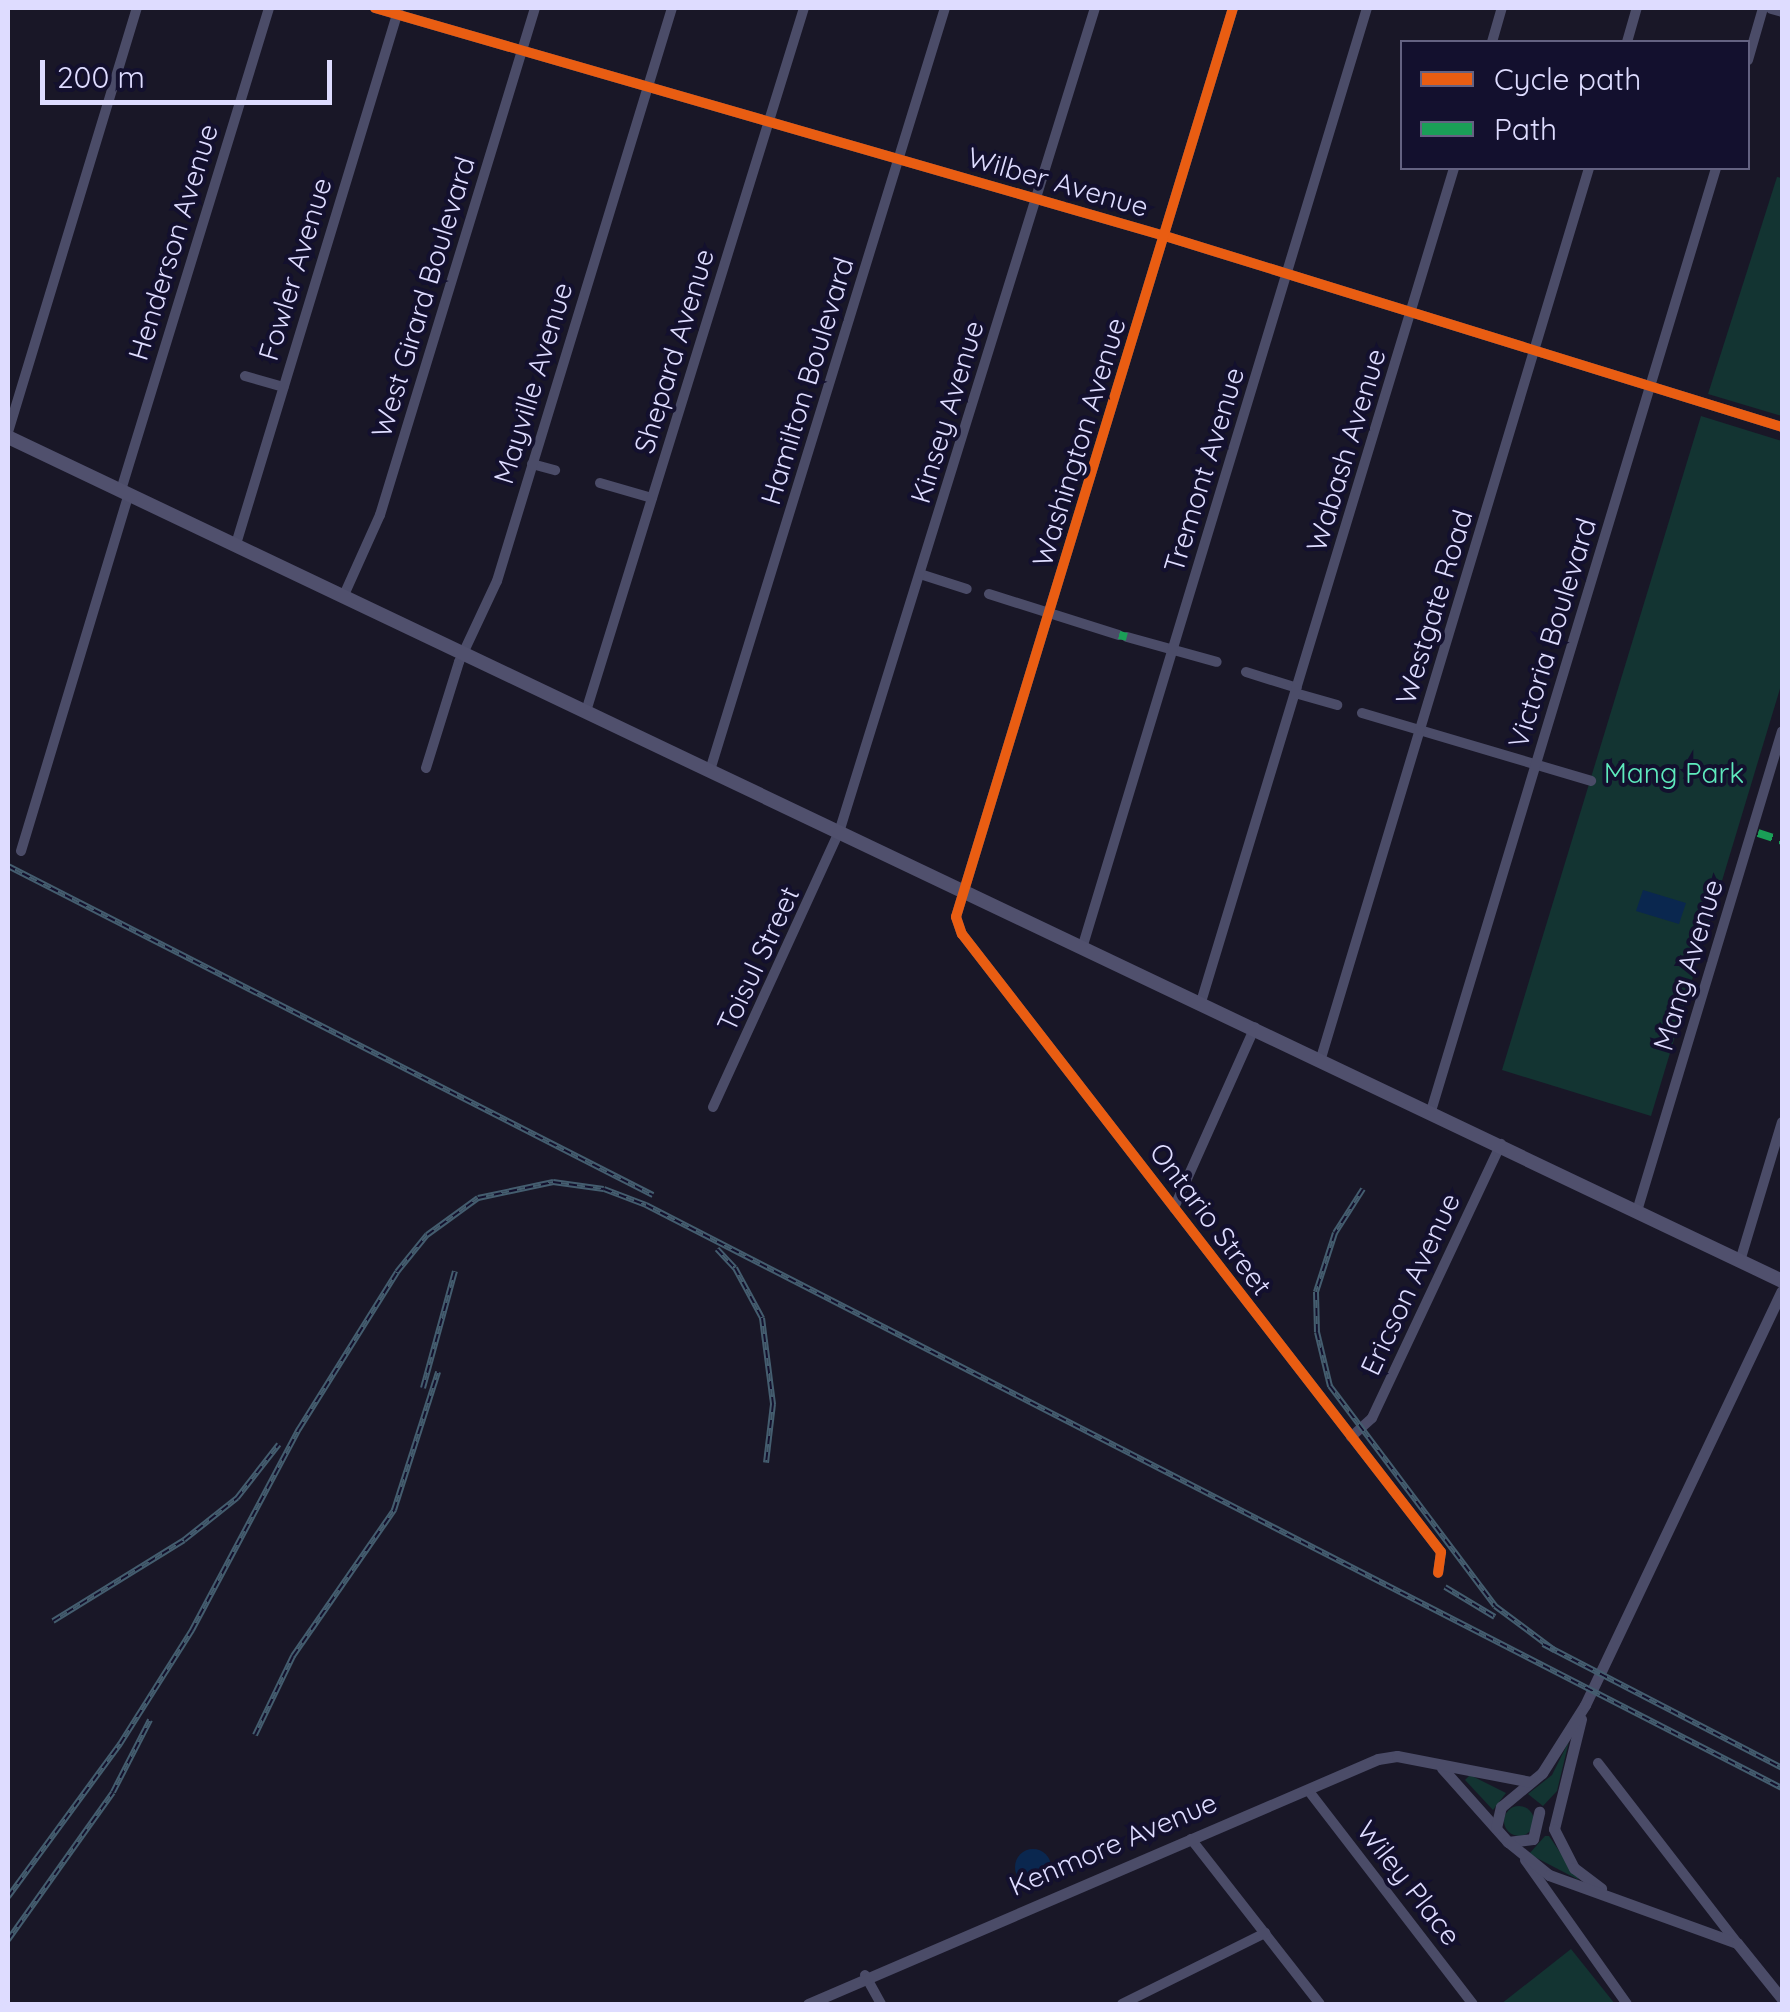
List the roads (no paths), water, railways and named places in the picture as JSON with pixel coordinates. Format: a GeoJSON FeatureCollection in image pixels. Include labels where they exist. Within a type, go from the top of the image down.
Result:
{"type":"FeatureCollection","features":[{"type":"Feature","properties":{"kind":"main road"},"geometry":{"type":"LineString","coordinates":[[8,434],[1502,1144],[1782,1282]]}},
{"type":"Feature","properties":{"kind":"street"},"geometry":{"type":"LineString","coordinates":[[8,434],[137,8]]}},
{"type":"Feature","properties":{"kind":"street","name":"Henderson Avenue"},"geometry":{"type":"LineString","coordinates":[[21,851],[269,8]]}},
{"type":"Feature","properties":{"kind":"street","name":"Wilber Avenue"},"geometry":{"type":"LineString","coordinates":[[375,8],[398,11],[646,90],[1165,236],[1534,354],[1782,427]]}},
{"type":"Feature","properties":{"kind":"street","name":"West Girard Boulevard"},"geometry":{"type":"LineString","coordinates":[[344,595],[380,515],[535,8]]}},
{"type":"Feature","properties":{"kind":"street","name":"Mayville Avenue"},"geometry":{"type":"LineString","coordinates":[[426,768],[464,651],[496,582],[672,8]]}},
{"type":"Feature","properties":{"kind":"street","name":"Shepard Avenue"},"geometry":{"type":"LineString","coordinates":[[587,708],[804,8]]}},
{"type":"Feature","properties":{"kind":"street","name":"Hamilton Boulevard"},"geometry":{"type":"LineString","coordinates":[[710,767],[946,8]]}},
{"type":"Feature","properties":{"kind":"street","name":"Kinsey Avenue"},"geometry":{"type":"LineString","coordinates":[[840,829],[1095,8]]}},
{"type":"Feature","properties":{"kind":"street","name":"Washington Avenue"},"geometry":{"type":"LineString","coordinates":[[966,889],[1233,8]]}},
{"type":"Feature","properties":{"kind":"street","name":"Tremont Avenue"},"geometry":{"type":"LineString","coordinates":[[1083,946],[1366,8]]}},
{"type":"Feature","properties":{"kind":"street"},"geometry":{"type":"LineString","coordinates":[[1493,40],[1502,8]]}},
{"type":"Feature","properties":{"kind":"street"},"geometry":{"type":"LineString","coordinates":[[1628,40],[1637,8]]}},
{"type":"Feature","properties":{"kind":"street"},"geometry":{"type":"LineString","coordinates":[[1750,55],[1767,8],[1782,11]]}},
{"type":"Feature","properties":{"kind":"street","name":"Fowler Avenue"},"geometry":{"type":"LineString","coordinates":[[236,544],[398,11]]}},
{"type":"Feature","properties":{"kind":"street","name":"Wabash Avenue"},"geometry":{"type":"LineString","coordinates":[[1202,1002],[1453,170]]}},
{"type":"Feature","properties":{"kind":"street","name":"Westgate Road"},"geometry":{"type":"LineString","coordinates":[[1320,1058],[1588,170]]}},
{"type":"Feature","properties":{"kind":"street","name":"Victoria Boulevard"},"geometry":{"type":"LineString","coordinates":[[1431,1111],[1715,170]]}},
{"type":"Feature","properties":{"kind":"street"},"geometry":{"type":"LineString","coordinates":[[245,376],[283,387]]}},
{"type":"Feature","properties":{"kind":"street"},"geometry":{"type":"LineString","coordinates":[[532,464],[555,470]]}},
{"type":"Feature","properties":{"kind":"street"},"geometry":{"type":"LineString","coordinates":[[600,483],[652,498]]}},
{"type":"Feature","properties":{"kind":"street"},"geometry":{"type":"LineString","coordinates":[[920,574],[968,589]]}},
{"type":"Feature","properties":{"kind":"street"},"geometry":{"type":"LineString","coordinates":[[989,594],[1217,662]]}},
{"type":"Feature","properties":{"kind":"street"},"geometry":{"type":"LineString","coordinates":[[1246,672],[1337,705]]}},
{"type":"Feature","properties":{"kind":"street"},"geometry":{"type":"LineString","coordinates":[[1362,713],[1591,781]]}},
{"type":"Feature","properties":{"kind":"street","name":"Mang Avenue"},"geometry":{"type":"LineString","coordinates":[[1637,1211],[1782,731]]}},
{"type":"Feature","properties":{"kind":"street","name":"Toisul Street"},"geometry":{"type":"LineString","coordinates":[[712,1107],[840,829]]}},
{"type":"Feature","properties":{"kind":"street","name":"Ontario Street"},"geometry":{"type":"LineString","coordinates":[[966,889],[956,917],[962,934],[1441,1552],[1438,1573]]}},
{"type":"Feature","properties":{"kind":"street"},"geometry":{"type":"LineString","coordinates":[[1174,1208],[1255,1028]]}},
{"type":"Feature","properties":{"kind":"street"},"geometry":{"type":"LineString","coordinates":[[1740,1261],[1782,1122]]}},
{"type":"Feature","properties":{"kind":"street","name":"Ericson Avenue"},"geometry":{"type":"LineString","coordinates":[[1351,1438],[1372,1418],[1502,1144]]}},
{"type":"Feature","properties":{"kind":"street","name":"Kenmore Avenue"},"geometry":{"type":"LineString","coordinates":[[1546,1821],[1556,1806],[1585,1706],[1782,1291]]}},
{"type":"Feature","properties":{"kind":"street","name":"Kenmore Avenue"},"geometry":{"type":"LineString","coordinates":[[808,2004],[866,1975],[1378,1759],[1442,1768],[1517,1792],[1531,1782],[1585,1706]]}},
{"type":"Feature","properties":{"kind":"street"},"geometry":{"type":"LineString","coordinates":[[1598,1763],[1782,2000]]}},
{"type":"Feature","properties":{"kind":"street"},"geometry":{"type":"LineString","coordinates":[[1442,1768],[1525,1860],[1627,2004]]}},
{"type":"Feature","properties":{"kind":"street","name":"Wiley Place"},"geometry":{"type":"LineString","coordinates":[[1308,1790],[1474,2004]]}},
{"type":"Feature","properties":{"kind":"street"},"geometry":{"type":"LineString","coordinates":[[1496,1828],[1497,1813],[1517,1792],[1546,1821],[1574,1868],[1631,1904]]}},
{"type":"Feature","properties":{"kind":"street"},"geometry":{"type":"LineString","coordinates":[[1507,1842],[1521,1844],[1537,1834],[1546,1821]]}},
{"type":"Feature","properties":{"kind":"street"},"geometry":{"type":"LineString","coordinates":[[1191,1839],[1320,2004]]}},
{"type":"Feature","properties":{"kind":"street"},"geometry":{"type":"LineString","coordinates":[[1525,1860],[1738,1944]]}},
{"type":"Feature","properties":{"kind":"street"},"geometry":{"type":"LineString","coordinates":[[1122,2004],[1265,1933]]}},
{"type":"Feature","properties":{"kind":"street"},"geometry":{"type":"LineString","coordinates":[[866,1975],[881,2004]]}},
{"type":"Feature","properties":{"kind":"water"},"geometry":{"type":"Polygon","coordinates":[[[1643,890],[1686,903],[1679,924],[1636,911],[1643,890]]]}},
{"type":"Feature","properties":{"kind":"water"},"geometry":{"type":"Polygon","coordinates":[[[1033,1849],[1046,1854],[1051,1867],[1046,1880],[1033,1885],[1020,1880],[1015,1867],[1020,1854],[1033,1849]]]}},
{"type":"Feature","properties":{"kind":"railway"},"geometry":{"type":"LineString","coordinates":[[8,866],[653,1195]]}},
{"type":"Feature","properties":{"kind":"railway"},"geometry":{"type":"LineString","coordinates":[[8,1897],[120,1744],[192,1630],[299,1429],[397,1272],[427,1235],[478,1198],[553,1182],[604,1189],[646,1205],[1782,1788]]}},
{"type":"Feature","properties":{"kind":"railway"},"geometry":{"type":"LineString","coordinates":[[1363,1189],[1335,1233],[1316,1292],[1317,1332],[1330,1386],[1495,1606],[1554,1650]]}},
{"type":"Feature","properties":{"kind":"railway"},"geometry":{"type":"LineString","coordinates":[[717,1249],[735,1268],[762,1318],[773,1404],[766,1463]]}},
{"type":"Feature","properties":{"kind":"railway"},"geometry":{"type":"LineString","coordinates":[[423,1388],[455,1271]]}},
{"type":"Feature","properties":{"kind":"railway"},"geometry":{"type":"LineString","coordinates":[[255,1735],[293,1656],[394,1510],[438,1372]]}},
{"type":"Feature","properties":{"kind":"railway"},"geometry":{"type":"LineString","coordinates":[[53,1621],[184,1540],[237,1498],[279,1444]]}},
{"type":"Feature","properties":{"kind":"railway"},"geometry":{"type":"LineString","coordinates":[[1445,1587],[1495,1617]]}},
{"type":"Feature","properties":{"kind":"railway"},"geometry":{"type":"LineString","coordinates":[[1543,1644],[1782,1768]]}},
{"type":"Feature","properties":{"kind":"railway"},"geometry":{"type":"LineString","coordinates":[[8,1940],[113,1792],[150,1720]]}},
{"type":"Feature","properties":{"kind":"park label","name":"Mang Park"},"geometry":{"type":"Point","coordinates":[1674,773]}}]}
